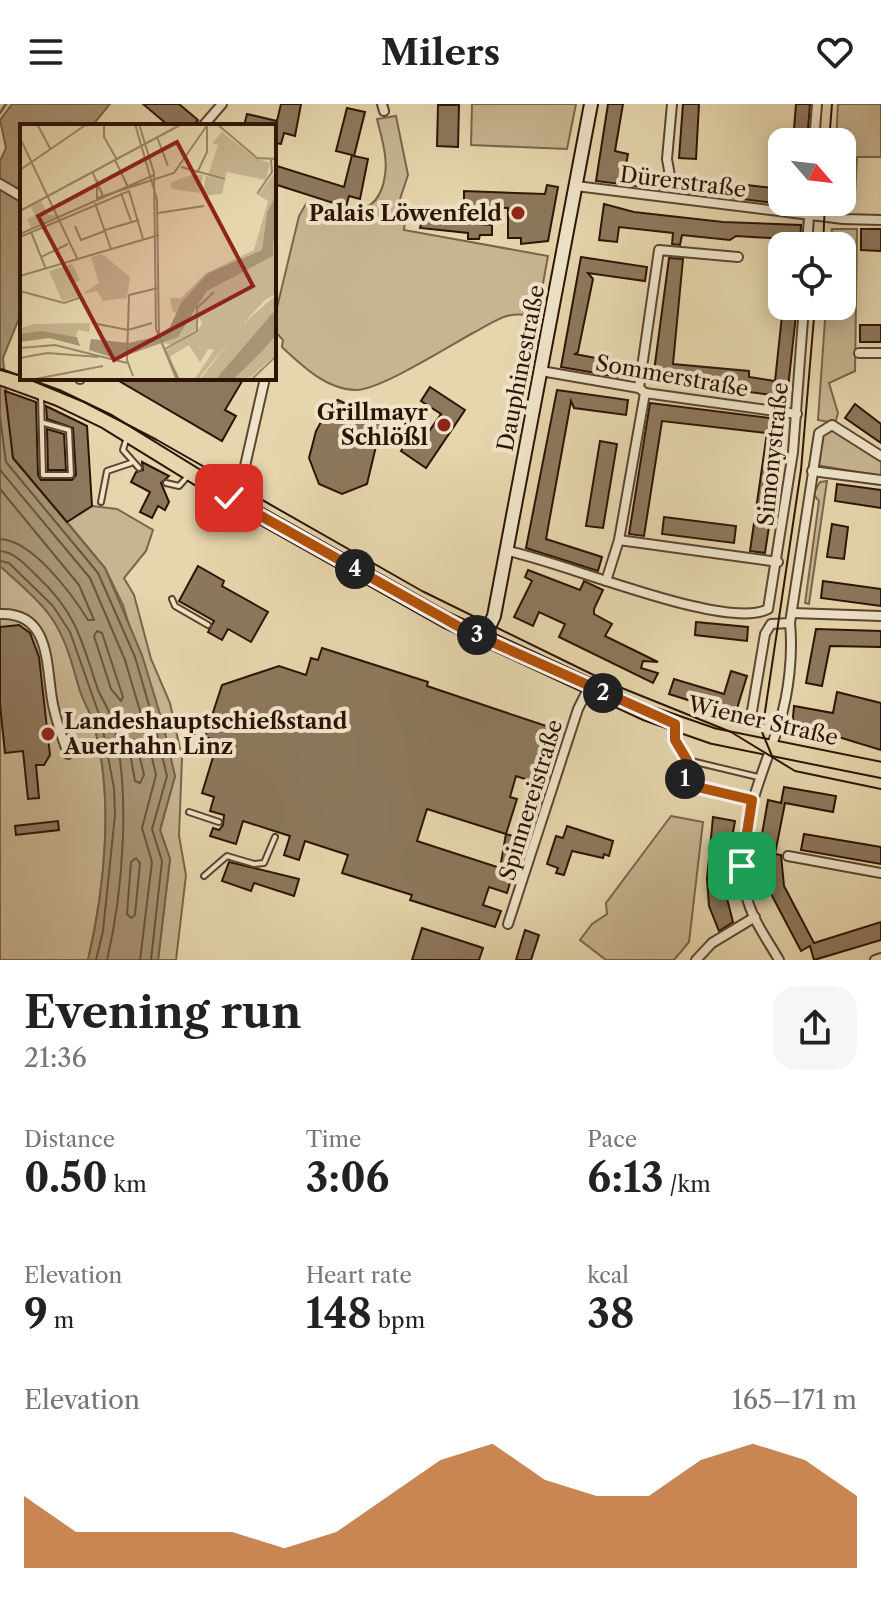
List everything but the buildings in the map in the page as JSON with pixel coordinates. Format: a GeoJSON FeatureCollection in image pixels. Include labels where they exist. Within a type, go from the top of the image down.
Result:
{"type":"FeatureCollection","features":[{"type":"Feature","properties":{"kind":"main road","name":"Dauphinestraße"},"geometry":{"type":"LineString","coordinates":[[484,638],[494,616],[591,104]]}},
{"type":"Feature","properties":{"kind":"main road","name":"Wiener Straße"},"geometry":{"type":"LineString","coordinates":[[7,379],[40,391],[128,434],[229,498],[484,638],[589,687],[675,724],[769,749],[881,770]]}},
{"type":"Feature","properties":{"kind":"street"},"geometry":{"type":"LineString","coordinates":[[205,124],[221,104]]}},
{"type":"Feature","properties":{"kind":"street"},"geometry":{"type":"LineString","coordinates":[[670,176],[667,159],[672,104]]}},
{"type":"Feature","properties":{"kind":"street"},"geometry":{"type":"LineString","coordinates":[[815,128],[817,104]]}},
{"type":"Feature","properties":{"kind":"street"},"geometry":{"type":"LineString","coordinates":[[0,184],[20,196]]}},
{"type":"Feature","properties":{"kind":"street","name":"Dürerstraße"},"geometry":{"type":"LineString","coordinates":[[576,186],[768,209]]}},
{"type":"Feature","properties":{"kind":"street","name":"Dürerstraße"},"geometry":{"type":"LineString","coordinates":[[823,216],[881,220]]}},
{"type":"Feature","properties":{"kind":"street"},"geometry":{"type":"LineString","coordinates":[[507,551],[606,581],[619,540],[659,250],[738,257]]}},
{"type":"Feature","properties":{"kind":"street","name":"Simonystraße"},"geometry":{"type":"LineString","coordinates":[[606,581],[668,600],[720,609],[759,613],[771,605],[797,414],[803,320]]}},
{"type":"Feature","properties":{"kind":"street"},"geometry":{"type":"LineString","coordinates":[[859,353],[881,353]]}},
{"type":"Feature","properties":{"kind":"street","name":"Sommerstraße"},"geometry":{"type":"LineString","coordinates":[[541,371],[797,414]]}},
{"type":"Feature","properties":{"kind":"street"},"geometry":{"type":"LineString","coordinates":[[229,498],[245,466],[265,380]]}},
{"type":"Feature","properties":{"kind":"street"},"geometry":{"type":"LineString","coordinates":[[881,456],[839,428],[828,425],[819,433],[812,471],[881,480]]}},
{"type":"Feature","properties":{"kind":"street","name":"Simonystraße"},"geometry":{"type":"LineString","coordinates":[[779,960],[746,896],[742,866],[758,777],[781,719],[812,471]]}},
{"type":"Feature","properties":{"kind":"street"},"geometry":{"type":"LineString","coordinates":[[619,540],[778,562]]}},
{"type":"Feature","properties":{"kind":"street"},"geometry":{"type":"LineString","coordinates":[[752,711],[765,634],[771,624],[792,613],[881,616]]}},
{"type":"Feature","properties":{"kind":"street"},"geometry":{"type":"LineString","coordinates":[[0,614],[22,616],[40,633],[47,651],[56,719],[68,754]]}},
{"type":"Feature","properties":{"kind":"street","name":"Spinnereistraße"},"geometry":{"type":"LineString","coordinates":[[508,924],[578,709],[589,687]]}},
{"type":"Feature","properties":{"kind":"street"},"geometry":{"type":"LineString","coordinates":[[788,856],[881,873]]}},
{"type":"Feature","properties":{"kind":"street"},"geometry":{"type":"LineString","coordinates":[[696,960],[712,943],[755,917]]}},
{"type":"Feature","properties":{"kind":"street"},"geometry":{"type":"LineString","coordinates":[[875,960],[881,958]]}},
{"type":"Feature","properties":{"kind":"lane"},"geometry":{"type":"LineString","coordinates":[[40,391],[44,423],[43,475],[71,475],[69,430],[44,423]]}},
{"type":"Feature","properties":{"kind":"lane"},"geometry":{"type":"LineString","coordinates":[[128,434],[123,450],[131,463],[139,468]]}},
{"type":"Feature","properties":{"kind":"lane"},"geometry":{"type":"LineString","coordinates":[[101,502],[107,471],[131,463]]}},
{"type":"Feature","properties":{"kind":"lane"},"geometry":{"type":"LineString","coordinates":[[166,483],[179,486],[190,473]]}},
{"type":"Feature","properties":{"kind":"lane"},"geometry":{"type":"LineString","coordinates":[[172,599],[175,606],[208,625]]}},
{"type":"Feature","properties":{"kind":"lane"},"geometry":{"type":"LineString","coordinates":[[675,724],[675,740],[687,760],[684,777],[694,788],[752,800]]}},
{"type":"Feature","properties":{"kind":"lane"},"geometry":{"type":"LineString","coordinates":[[687,760],[758,777]]}},
{"type":"Feature","properties":{"kind":"lane"},"geometry":{"type":"LineString","coordinates":[[189,812],[219,822]]}},
{"type":"Feature","properties":{"kind":"lane"},"geometry":{"type":"LineString","coordinates":[[204,876],[227,856],[254,864],[264,863],[275,837]]}},
{"type":"Feature","properties":{"kind":"shaded area"},"geometry":{"type":"Polygon","coordinates":[[[472,104],[576,104],[567,149],[471,145],[472,104]]]}},
{"type":"Feature","properties":{"kind":"shaded area"},"geometry":{"type":"Polygon","coordinates":[[[838,104],[881,104],[881,157],[857,157],[856,176],[856,128],[837,128],[838,104]]]}},
{"type":"Feature","properties":{"kind":"shaded area"},"geometry":{"type":"Polygon","coordinates":[[[396,116],[408,175],[398,205],[406,214],[404,230],[548,256],[537,316],[517,314],[504,317],[381,383],[356,390],[345,389],[315,375],[282,347],[283,340],[276,332],[276,312],[299,216],[307,202],[331,211],[355,211],[375,201],[381,190],[386,168],[377,119],[396,116]]]}},
{"type":"Feature","properties":{"kind":"shaded area"},"geometry":{"type":"Polygon","coordinates":[[[832,229],[857,229],[856,300],[856,232],[832,232],[832,229]]]}},
{"type":"Feature","properties":{"kind":"shaded area"},"geometry":{"type":"Polygon","coordinates":[[[825,320],[856,320],[855,371],[829,383],[838,413],[835,423],[818,420],[825,320]]]}},
{"type":"Feature","properties":{"kind":"shaded area"},"geometry":{"type":"Polygon","coordinates":[[[827,428],[840,431],[881,461],[881,476],[816,465],[819,441],[827,428]]]}},
{"type":"Feature","properties":{"kind":"shaded area"},"geometry":{"type":"Polygon","coordinates":[[[827,481],[809,604],[805,603],[819,501],[813,494],[820,482],[827,481]]]}},
{"type":"Feature","properties":{"kind":"shaded area"},"geometry":{"type":"Polygon","coordinates":[[[92,506],[117,509],[153,530],[146,551],[124,578],[134,595],[151,659],[170,703],[182,758],[179,836],[186,875],[176,960],[158,960],[170,859],[160,830],[175,776],[123,605],[105,568],[67,522],[92,506]]]}},
{"type":"Feature","properties":{"kind":"shaded area"},"geometry":{"type":"Polygon","coordinates":[[[0,566],[43,607],[54,622],[68,650],[93,721],[104,782],[105,842],[99,903],[88,960],[0,960],[0,617],[26,616],[0,610],[0,566]]]}},
{"type":"Feature","properties":{"kind":"shaded area"},"geometry":{"type":"Polygon","coordinates":[[[671,816],[703,822],[689,942],[674,960],[606,960],[580,940],[592,924],[607,914],[606,903],[671,816]]]}},
{"type":"Feature","properties":{"kind":"water"},"geometry":{"type":"Polygon","coordinates":[[[12,104],[110,104],[94,124],[20,124],[20,316],[3,358],[13,458],[105,568],[142,655],[163,724],[175,776],[160,830],[170,859],[158,960],[88,960],[99,903],[105,842],[104,782],[93,721],[68,650],[54,622],[43,607],[0,566],[0,161],[6,148],[0,120],[12,104]]]}},
{"type":"Feature","properties":{"kind":"waterway"},"geometry":{"type":"LineString","coordinates":[[0,113],[6,104]]}},
{"type":"Feature","properties":{"kind":"tunnel"},"geometry":{"type":"LineString","coordinates":[[669,191],[670,176]]}},
{"type":"Feature","properties":{"kind":"tram line"},"geometry":{"type":"LineString","coordinates":[[830,128],[832,104]]}},
{"type":"Feature","properties":{"kind":"tram line"},"geometry":{"type":"LineString","coordinates":[[824,216],[824,232]]}},
{"type":"Feature","properties":{"kind":"tram line"},"geometry":{"type":"LineString","coordinates":[[772,756],[762,732],[801,470],[814,320]]}},
{"type":"Feature","properties":{"kind":"tram line"},"geometry":{"type":"LineString","coordinates":[[0,370],[20,375]]}},
{"type":"Feature","properties":{"kind":"tram line"},"geometry":{"type":"LineString","coordinates":[[31,380],[84,402],[157,440],[422,591],[612,684],[731,732],[795,771],[881,789]]}},
{"type":"Feature","properties":{"kind":"place","name":"Palais Löwenfeld"},"geometry":{"type":"Point","coordinates":[518,213]}},
{"type":"Feature","properties":{"kind":"place","name":"Grillmayr Schlößl"},"geometry":{"type":"Point","coordinates":[444,425]}},
{"type":"Feature","properties":{"kind":"place","name":"Landeshauptschießstand Auerhahn Linz"},"geometry":{"type":"Point","coordinates":[48,734]}},
{"type":"Feature","properties":{"kind":"route"},"geometry":{"type":"LineString","coordinates":[[229,498],[463,629],[675,724],[675,740],[687,760],[683,771],[689,785],[752,800],[742,866]]}}]}
